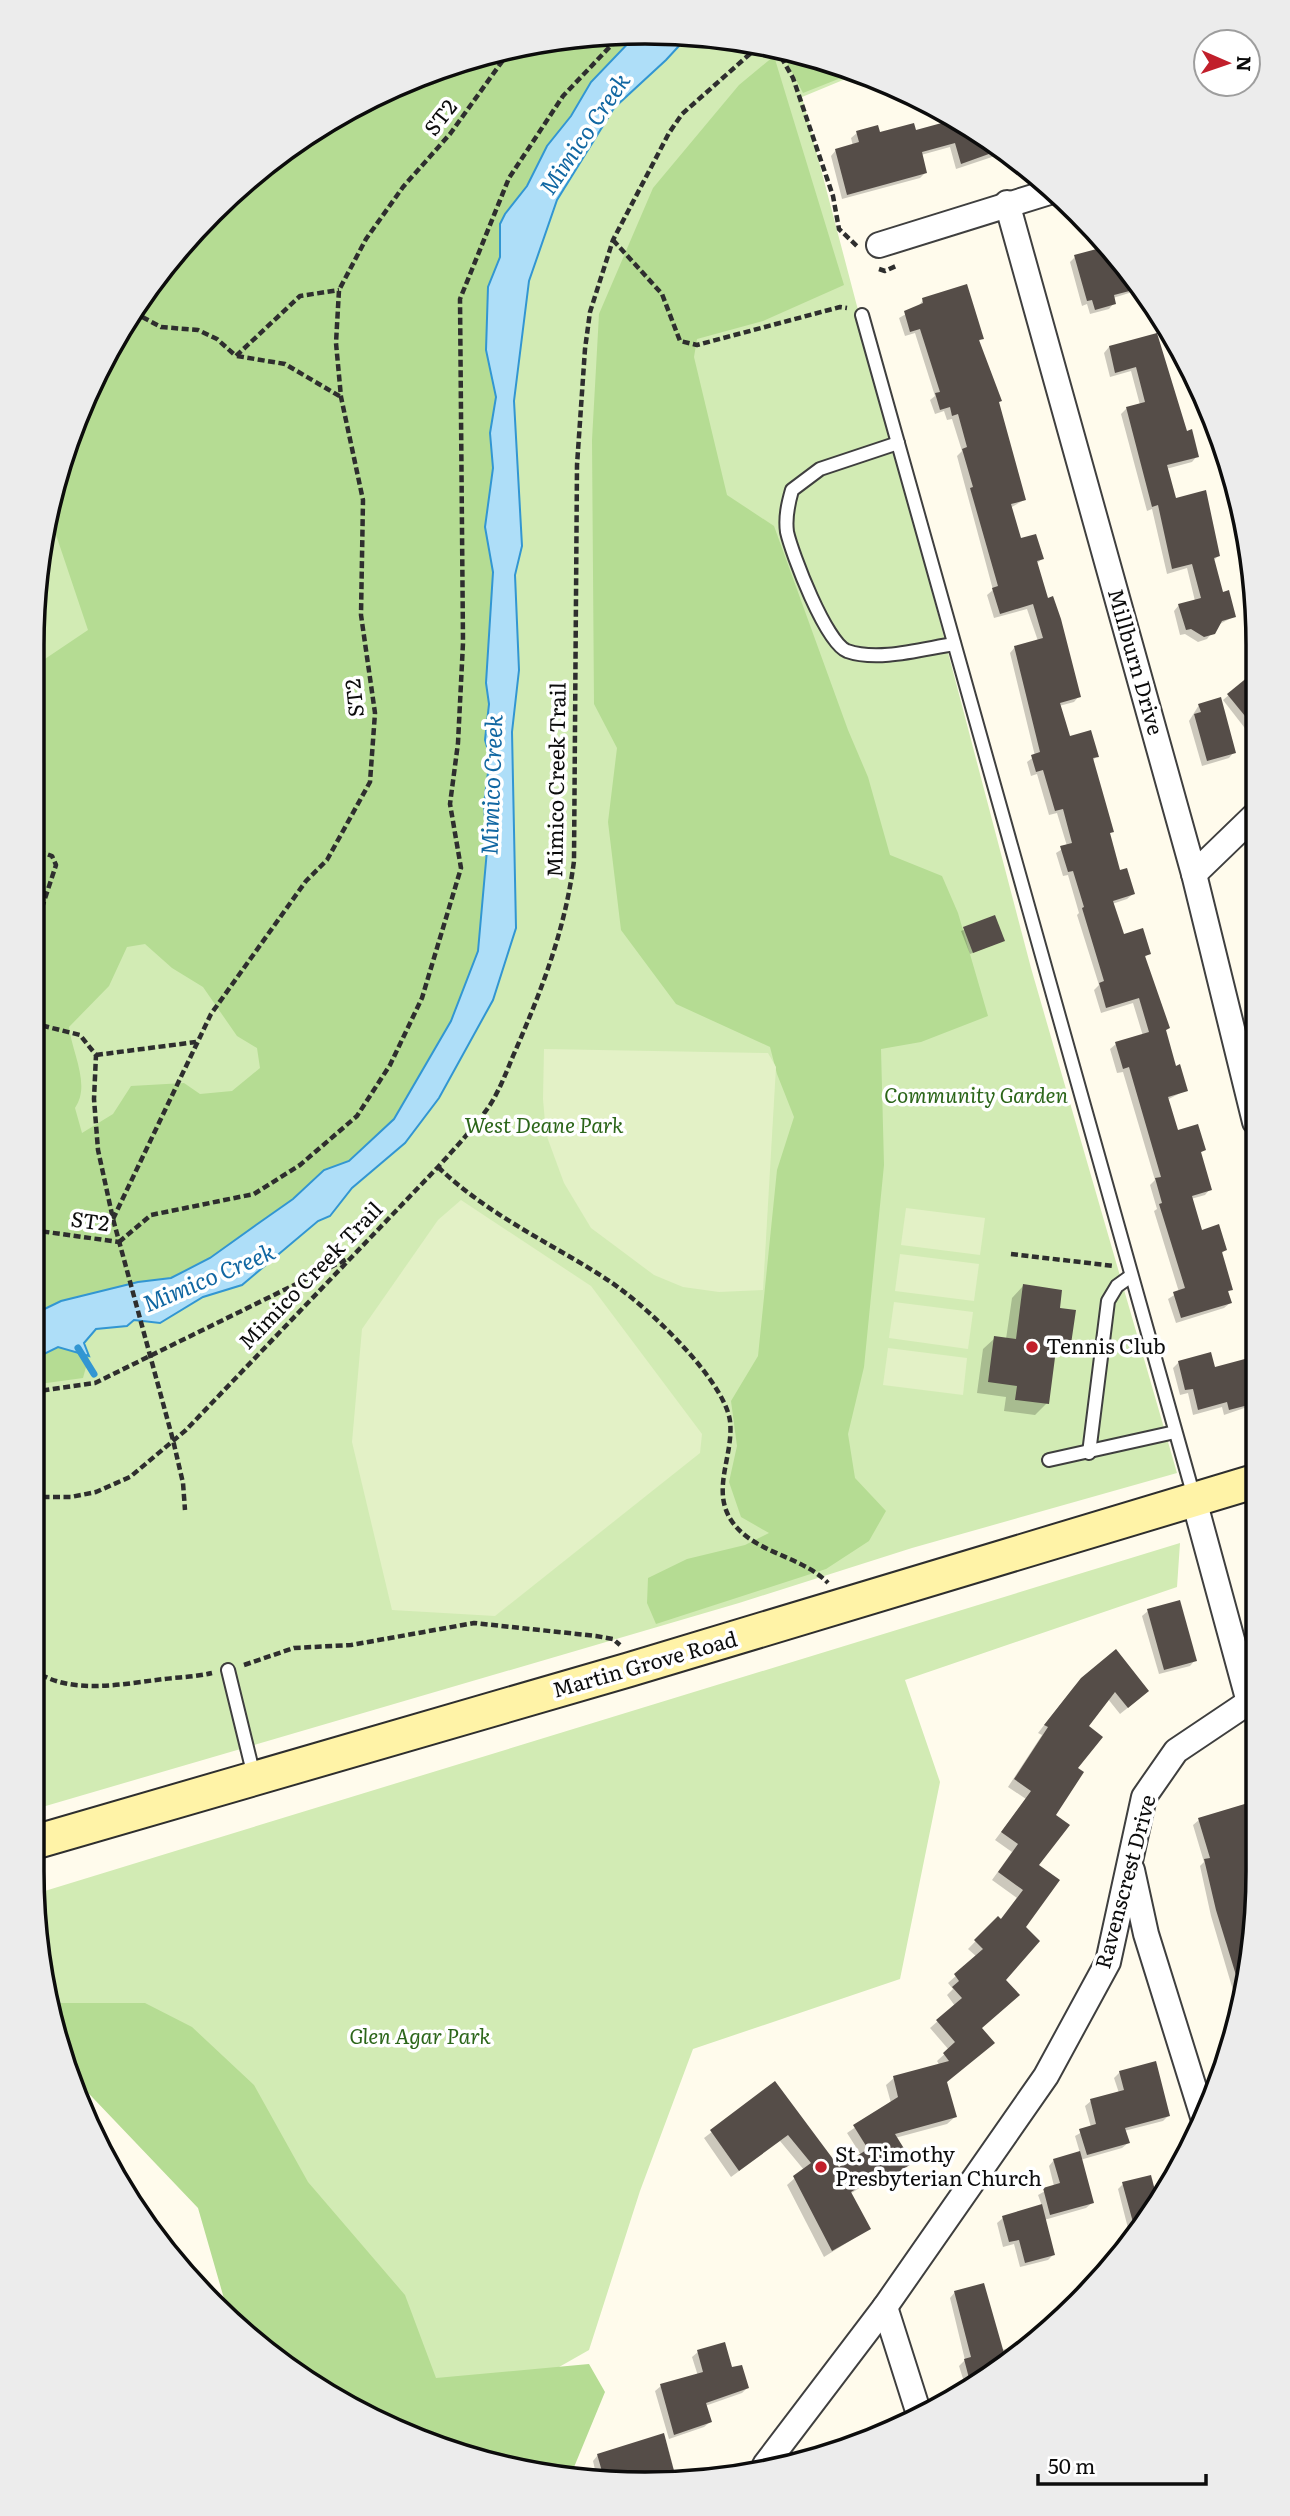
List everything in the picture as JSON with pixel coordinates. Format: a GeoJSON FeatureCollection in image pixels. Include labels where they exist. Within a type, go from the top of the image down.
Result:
{"type":"FeatureCollection","features":[{"type":"Feature","properties":{"kind":"main road","name":"Martin Grove Road"},"geometry":{"type":"LineString","coordinates":[[44,1839],[846,1605],[1246,1484]]}},
{"type":"Feature","properties":{"kind":"street"},"geometry":{"type":"LineString","coordinates":[[879,245],[1042,194]]}},
{"type":"Feature","properties":{"kind":"street","name":"Millburn Drive"},"geometry":{"type":"LineString","coordinates":[[1007,203],[1194,874],[1246,1085]]}},
{"type":"Feature","properties":{"kind":"street"},"geometry":{"type":"LineString","coordinates":[[1194,874],[1246,824]]}},
{"type":"Feature","properties":{"kind":"street"},"geometry":{"type":"LineString","coordinates":[[1194,1500],[1246,1677]]}},
{"type":"Feature","properties":{"kind":"street","name":"Ravenscrest Drive"},"geometry":{"type":"LineString","coordinates":[[769,2459],[886,2307],[1052,2065],[1108,1962],[1144,1797],[1176,1751],[1246,1706]]}},
{"type":"Feature","properties":{"kind":"street"},"geometry":{"type":"LineString","coordinates":[[1130,1859],[1146,1934],[1198,2105]]}},
{"type":"Feature","properties":{"kind":"street"},"geometry":{"type":"LineString","coordinates":[[886,2307],[917,2407]]}},
{"type":"Feature","properties":{"kind":"lane"},"geometry":{"type":"LineString","coordinates":[[863,317],[1194,1500]]}},
{"type":"Feature","properties":{"kind":"lane"},"geometry":{"type":"LineString","coordinates":[[898,443],[820,469],[792,489],[786,513],[788,533],[820,619],[832,639],[844,649],[877,654],[954,644]]}},
{"type":"Feature","properties":{"kind":"lane"},"geometry":{"type":"LineString","coordinates":[[1089,1453],[1108,1301],[1112,1291],[1130,1272]]}},
{"type":"Feature","properties":{"kind":"lane"},"geometry":{"type":"LineString","coordinates":[[1049,1460],[1175,1432]]}},
{"type":"Feature","properties":{"kind":"lane"},"geometry":{"type":"LineString","coordinates":[[228,1670],[254,1776]]}},
{"type":"Feature","properties":{"kind":"path"},"geometry":{"type":"LineString","coordinates":[[185,1510],[183,1483],[173,1440],[119,1242],[151,1215],[254,1194],[300,1165],[357,1116],[390,1065],[422,998],[461,868],[450,804],[458,743],[463,643],[460,299],[509,178],[563,96],[612,45]]}},
{"type":"Feature","properties":{"kind":"path","name":"Mimico Creek Trail"},"geometry":{"type":"LineString","coordinates":[[44,1497],[71,1497],[96,1492],[130,1477],[173,1440],[438,1167],[475,1126],[499,1090],[528,1025],[557,947],[568,906],[574,861],[577,465],[585,349],[599,280],[613,240],[653,159],[682,114],[751,53]]}},
{"type":"Feature","properties":{"kind":"path"},"geometry":{"type":"LineString","coordinates":[[783,60],[793,78],[833,197],[839,229],[852,242]]}},
{"type":"Feature","properties":{"kind":"path","name":"ST2"},"geometry":{"type":"LineString","coordinates":[[44,1232],[119,1242],[113,1219],[211,1014],[306,881],[327,860],[370,782],[375,713],[360,614],[363,500],[341,397],[336,343],[340,290],[366,239],[403,187],[450,134],[502,61]]}},
{"type":"Feature","properties":{"kind":"path"},"geometry":{"type":"LineString","coordinates":[[613,240],[662,293],[680,341],[697,345],[840,307],[846,307],[863,317]]}},
{"type":"Feature","properties":{"kind":"path"},"geometry":{"type":"LineString","coordinates":[[236,356],[300,296],[340,290]]}},
{"type":"Feature","properties":{"kind":"path"},"geometry":{"type":"LineString","coordinates":[[141,317],[161,327],[198,330],[218,339],[236,356],[285,364],[341,397]]}},
{"type":"Feature","properties":{"kind":"path"},"geometry":{"type":"LineString","coordinates":[[44,853],[52,856],[56,865],[44,902]]}},
{"type":"Feature","properties":{"kind":"path"},"geometry":{"type":"LineString","coordinates":[[44,1026],[80,1035],[96,1055],[94,1099],[98,1150],[113,1219]]}},
{"type":"Feature","properties":{"kind":"path"},"geometry":{"type":"LineString","coordinates":[[96,1055],[197,1042]]}},
{"type":"Feature","properties":{"kind":"path"},"geometry":{"type":"LineString","coordinates":[[438,1167],[465,1193],[599,1274],[658,1321],[691,1355],[730,1418],[723,1500],[731,1520],[743,1534],[824,1578],[846,1605]]}},
{"type":"Feature","properties":{"kind":"path"},"geometry":{"type":"LineString","coordinates":[[1010,1254],[1130,1272]]}},
{"type":"Feature","properties":{"kind":"path"},"geometry":{"type":"LineString","coordinates":[[44,1390],[95,1383],[351,1257]]}},
{"type":"Feature","properties":{"kind":"path"},"geometry":{"type":"LineString","coordinates":[[44,1674],[59,1681],[110,1686],[187,1679],[228,1670],[294,1647],[351,1646],[474,1623],[596,1636],[613,1639],[620,1645]]}},
{"type":"Feature","properties":{"kind":"green space"},"geometry":{"type":"Polygon","coordinates":[[[627,44],[591,82],[571,116],[547,146],[527,186],[500,224],[500,257],[488,287],[489,365],[494,374],[496,397],[488,548],[493,572],[486,683],[489,704],[486,746],[490,757],[484,804],[487,850],[478,951],[458,1006],[435,1052],[394,1119],[365,1149],[349,1161],[324,1170],[293,1199],[210,1258],[171,1278],[138,1282],[61,1301],[44,1309],[44,660],[88,630],[55,531],[64,489],[90,415],[124,344],[168,279],[193,249],[220,220],[279,168],[344,124],[379,106],[415,90],[489,64],[567,49],[627,44]],[[145,944],[127,947],[109,986],[69,1027],[81,1079],[75,1108],[82,1133],[113,1114],[131,1086],[184,1083],[200,1094],[232,1091],[260,1068],[257,1048],[237,1036],[203,987],[172,968],[145,944]]]}},
{"type":"Feature","properties":{"kind":"green space","name":"West Deane Park"},"geometry":{"type":"Polygon","coordinates":[[[606,45],[684,45],[723,49],[801,64],[846,79],[802,97],[1031,968],[1177,1473],[912,1548],[739,1603],[44,1806],[44,645],[49,567],[64,489],[90,415],[106,379],[145,311],[168,279],[220,220],[279,168],[344,124],[415,90],[452,76],[528,55],[606,45]]]}},
{"type":"Feature","properties":{"kind":"green space"},"geometry":{"type":"Polygon","coordinates":[[[775,58],[844,285],[763,321],[697,339],[694,357],[727,495],[774,526],[848,730],[868,777],[890,855],[942,876],[958,913],[988,1016],[921,1042],[881,1049],[884,1165],[864,1367],[848,1434],[855,1478],[886,1511],[869,1541],[826,1569],[656,1624],[647,1603],[648,1578],[687,1559],[745,1545],[769,1533],[741,1517],[729,1482],[737,1446],[731,1401],[758,1356],[777,1170],[794,1117],[777,1074],[770,1047],[676,1004],[621,930],[608,822],[617,748],[594,704],[592,440],[599,314],[653,188],[739,85],[775,58]]]}},
{"type":"Feature","properties":{"kind":"green space"},"geometry":{"type":"Polygon","coordinates":[[[786,61],[842,78],[803,93],[786,61]]]}},
{"type":"Feature","properties":{"kind":"green space"},"geometry":{"type":"Polygon","coordinates":[[[544,1049],[768,1053],[776,1067],[763,1290],[719,1292],[683,1287],[654,1275],[591,1228],[564,1183],[546,1134],[543,1099],[544,1049]]]}},
{"type":"Feature","properties":{"kind":"green space"},"geometry":{"type":"Polygon","coordinates":[[[461,1200],[591,1286],[702,1434],[700,1453],[495,1616],[392,1610],[352,1442],[362,1329],[438,1220],[461,1200]]]}},
{"type":"Feature","properties":{"kind":"green space"},"geometry":{"type":"Polygon","coordinates":[[[906,1208],[985,1218],[980,1255],[901,1245],[906,1208]]]}},
{"type":"Feature","properties":{"kind":"green space"},"geometry":{"type":"Polygon","coordinates":[[[900,1254],[979,1264],[974,1301],[895,1291],[900,1254]]]}},
{"type":"Feature","properties":{"kind":"green space"},"geometry":{"type":"Polygon","coordinates":[[[894,1302],[973,1312],[968,1349],[889,1338],[894,1302]]]}},
{"type":"Feature","properties":{"kind":"green space"},"geometry":{"type":"Polygon","coordinates":[[[57,1347],[89,1356],[83,1378],[44,1383],[44,1354],[57,1347]]]}},
{"type":"Feature","properties":{"kind":"green space"},"geometry":{"type":"Polygon","coordinates":[[[888,1348],[967,1358],[963,1395],[883,1385],[888,1348]]]}},
{"type":"Feature","properties":{"kind":"green space","name":"Glen Agar Park"},"geometry":{"type":"Polygon","coordinates":[[[1180,1543],[1177,1587],[905,1680],[940,1782],[900,1979],[693,2049],[640,2191],[589,2350],[439,2435],[344,2392],[293,2358],[178,2119],[81,2076],[64,2027],[55,1988],[45,1891],[1180,1543]]]}},
{"type":"Feature","properties":{"kind":"green space"},"geometry":{"type":"Polygon","coordinates":[[[58,2003],[145,2003],[192,2027],[254,2085],[308,2182],[405,2295],[436,2378],[589,2364],[605,2392],[574,2468],[528,2461],[452,2440],[379,2410],[311,2371],[279,2348],[224,2300],[198,2208],[86,2091],[58,2003]]]}},
{"type":"Feature","properties":{"kind":"water","name":"Mimico Creek"},"geometry":{"type":"Polygon","coordinates":[[[627,44],[680,45],[614,108],[557,200],[529,281],[514,401],[522,546],[515,575],[519,670],[512,732],[516,928],[493,1000],[439,1098],[405,1143],[352,1188],[330,1216],[318,1221],[242,1285],[203,1297],[160,1323],[134,1320],[127,1326],[96,1329],[84,1343],[89,1356],[58,1347],[44,1354],[44,1309],[61,1301],[138,1282],[171,1278],[210,1258],[293,1199],[324,1170],[349,1161],[394,1119],[451,1021],[478,951],[487,850],[484,804],[490,757],[485,740],[489,704],[486,683],[493,572],[485,527],[493,468],[490,433],[496,397],[486,350],[488,287],[500,257],[500,224],[505,214],[527,186],[547,146],[571,116],[591,82],[627,44]]]}},
{"type":"Feature","properties":{"kind":"building"},"geometry":{"type":"Polygon","coordinates":[[[914,123],[916,130],[943,123],[991,153],[961,164],[955,143],[922,152],[927,173],[847,195],[835,149],[859,142],[856,131],[878,125],[880,132],[914,123]]]}},
{"type":"Feature","properties":{"kind":"building"},"geometry":{"type":"Polygon","coordinates":[[[1097,249],[1130,291],[1114,295],[1116,304],[1095,310],[1092,300],[1087,301],[1074,255],[1097,249]]]}},
{"type":"Feature","properties":{"kind":"building"},"geometry":{"type":"Polygon","coordinates":[[[967,284],[984,339],[979,340],[1002,401],[999,402],[1026,500],[1011,504],[1021,538],[1036,534],[1044,559],[1037,561],[1048,598],[1053,596],[1061,619],[1081,697],[1060,703],[1070,736],[1091,730],[1099,757],[1093,758],[1114,832],[1110,833],[1120,870],[1127,868],[1135,894],[1113,901],[1124,934],[1143,928],[1151,954],[1145,956],[1170,1028],[1166,1030],[1176,1066],[1180,1064],[1188,1091],[1168,1097],[1178,1130],[1198,1124],[1206,1150],[1201,1152],[1212,1190],[1192,1196],[1202,1230],[1219,1224],[1227,1250],[1222,1252],[1233,1290],[1228,1291],[1232,1303],[1181,1318],[1173,1292],[1185,1288],[1159,1204],[1162,1203],[1155,1178],[1161,1177],[1129,1067],[1123,1069],[1115,1042],[1149,1032],[1139,998],[1106,1008],[1099,983],[1104,981],[1082,908],[1084,907],[1073,871],[1068,872],[1060,846],[1072,843],[1063,809],[1055,811],[1043,770],[1036,772],[1031,755],[1040,752],[1014,646],[1043,638],[1033,604],[1000,614],[992,588],[998,586],[970,488],[973,487],[962,449],[967,447],[958,414],[952,416],[950,407],[940,410],[935,393],[940,392],[920,329],[910,332],[904,311],[923,303],[922,298],[967,284]]]}},
{"type":"Feature","properties":{"kind":"building"},"geometry":{"type":"Polygon","coordinates":[[[1157,333],[1187,431],[1192,429],[1199,457],[1167,465],[1176,498],[1206,490],[1220,556],[1214,558],[1223,592],[1229,590],[1236,617],[1222,621],[1215,634],[1204,637],[1191,629],[1186,630],[1178,604],[1201,598],[1192,564],[1172,569],[1158,505],[1152,507],[1126,407],[1145,402],[1136,367],[1115,373],[1109,346],[1157,333]]]}},
{"type":"Feature","properties":{"kind":"building"},"geometry":{"type":"Polygon","coordinates":[[[1246,679],[1246,717],[1227,694],[1246,679]]]}},
{"type":"Feature","properties":{"kind":"building"},"geometry":{"type":"Polygon","coordinates":[[[1221,697],[1236,753],[1207,761],[1194,714],[1201,712],[1198,704],[1221,697]]]}},
{"type":"Feature","properties":{"kind":"building"},"geometry":{"type":"Polygon","coordinates":[[[995,915],[1005,941],[973,953],[963,927],[995,915]]]}},
{"type":"Feature","properties":{"kind":"building"},"geometry":{"type":"Polygon","coordinates":[[[1023,1284],[1062,1290],[1060,1308],[1076,1310],[1071,1344],[1057,1342],[1049,1404],[1015,1400],[1017,1386],[988,1382],[994,1336],[1016,1339],[1023,1284]]]}},
{"type":"Feature","properties":{"kind":"building"},"geometry":{"type":"Polygon","coordinates":[[[1211,1352],[1215,1367],[1246,1359],[1246,1406],[1229,1410],[1227,1402],[1198,1410],[1193,1389],[1185,1390],[1178,1361],[1211,1352]]]}},
{"type":"Feature","properties":{"kind":"building"},"geometry":{"type":"Polygon","coordinates":[[[1180,1600],[1197,1661],[1164,1670],[1147,1609],[1180,1600]]]}},
{"type":"Feature","properties":{"kind":"building"},"geometry":{"type":"Polygon","coordinates":[[[1116,1649],[1149,1691],[1128,1708],[1115,1692],[1089,1726],[1103,1737],[1078,1768],[1084,1772],[1056,1815],[1070,1825],[1039,1865],[1060,1880],[1026,1927],[1040,1941],[1006,1980],[1020,1995],[982,2028],[995,2043],[947,2082],[957,2117],[895,2134],[913,2163],[887,2179],[883,2172],[851,2192],[871,2229],[832,2251],[793,2176],[811,2163],[788,2135],[739,2171],[710,2130],[775,2081],[839,2167],[868,2149],[853,2125],[898,2097],[893,2076],[949,2061],[943,2053],[955,2042],[936,2020],[962,1998],[952,1987],[959,1981],[954,1974],[983,1949],[974,1940],[998,1916],[1001,1919],[1023,1890],[998,1872],[1018,1844],[1001,1832],[1031,1791],[1014,1779],[1048,1727],[1044,1725],[1081,1678],[1116,1649]]]}},
{"type":"Feature","properties":{"kind":"building"},"geometry":{"type":"Polygon","coordinates":[[[1246,1804],[1245,1910],[1237,1977],[1216,1910],[1204,1859],[1210,1858],[1198,1818],[1246,1804]]]}},
{"type":"Feature","properties":{"kind":"building"},"geometry":{"type":"Polygon","coordinates":[[[1156,2061],[1170,2116],[1125,2128],[1130,2143],[1087,2155],[1079,2129],[1096,2124],[1090,2099],[1124,2090],[1119,2071],[1156,2061]]]}},
{"type":"Feature","properties":{"kind":"building"},"geometry":{"type":"Polygon","coordinates":[[[1080,2151],[1094,2203],[1050,2215],[1043,2188],[1060,2183],[1053,2159],[1080,2151]]]}},
{"type":"Feature","properties":{"kind":"building"},"geometry":{"type":"Polygon","coordinates":[[[1151,2175],[1155,2190],[1133,2222],[1122,2182],[1151,2175]]]}},
{"type":"Feature","properties":{"kind":"building"},"geometry":{"type":"Polygon","coordinates":[[[1042,2204],[1055,2255],[1025,2263],[1019,2240],[1009,2242],[1002,2216],[1042,2204]]]}},
{"type":"Feature","properties":{"kind":"building"},"geometry":{"type":"Polygon","coordinates":[[[984,2283],[1004,2353],[969,2377],[964,2359],[971,2357],[954,2291],[984,2283]]]}},
{"type":"Feature","properties":{"kind":"building"},"geometry":{"type":"Polygon","coordinates":[[[725,2342],[732,2367],[742,2365],[749,2388],[706,2403],[712,2422],[674,2435],[660,2384],[703,2372],[697,2350],[725,2342]]]}},
{"type":"Feature","properties":{"kind":"building"},"geometry":{"type":"Polygon","coordinates":[[[664,2433],[674,2471],[602,2471],[597,2454],[664,2433]]]}},
{"type":"Feature","properties":{"kind":"waterway"},"geometry":{"type":"LineString","coordinates":[[78,1348],[94,1374]]}},
{"type":"Feature","properties":{"kind":"place","name":"Tennis Club"},"geometry":{"type":"Point","coordinates":[1032,1347]}},
{"type":"Feature","properties":{"kind":"place","name":"St. Timothy Presbyterian Church"},"geometry":{"type":"Point","coordinates":[821,2167]}},
{"type":"Feature","properties":{"kind":"park label","name":"Community Garden"},"geometry":{"type":"Point","coordinates":[976,1096]}}]}
